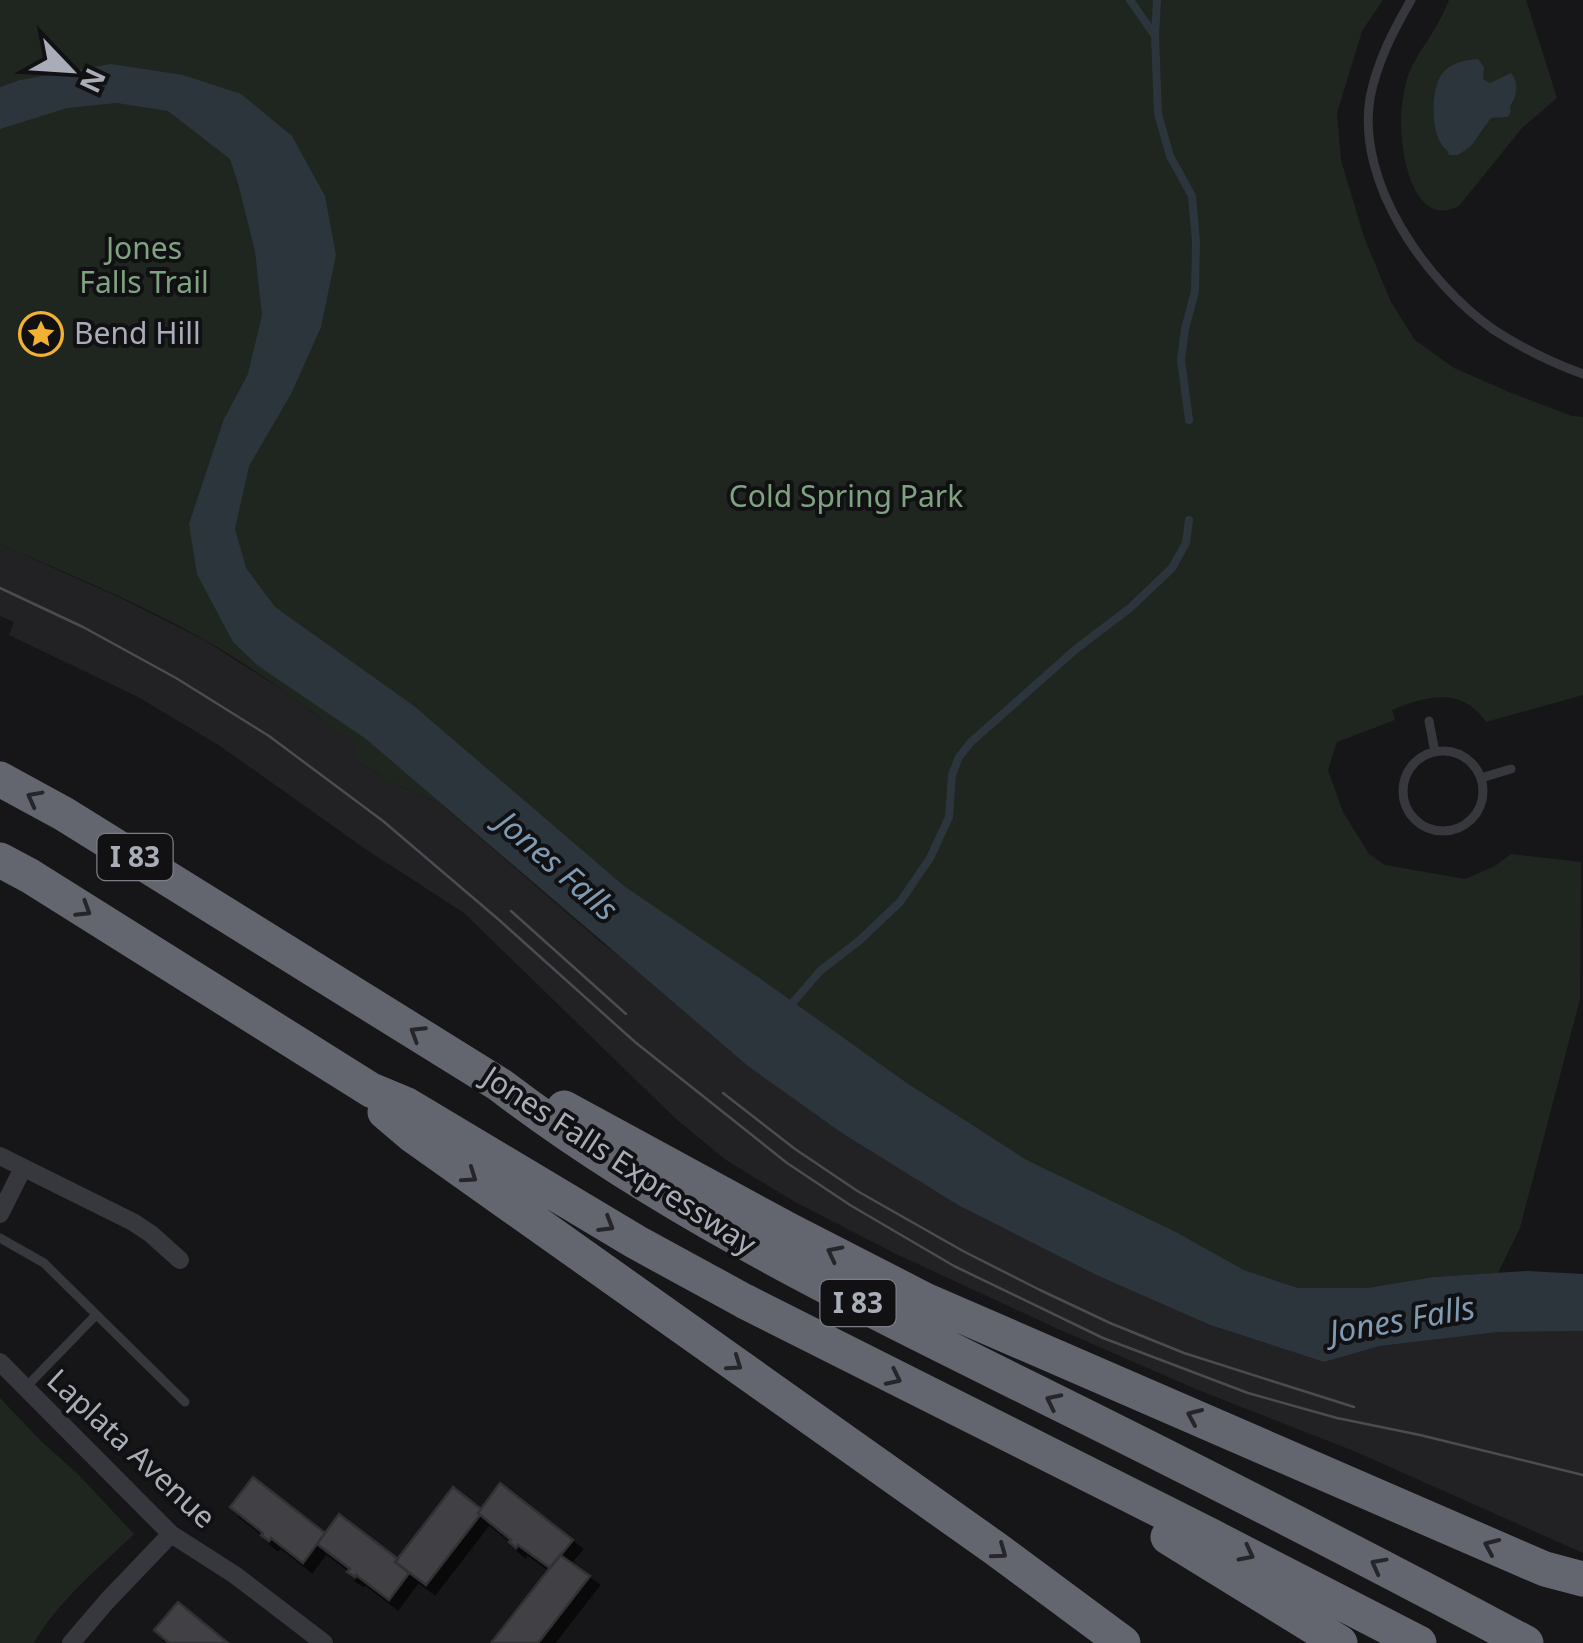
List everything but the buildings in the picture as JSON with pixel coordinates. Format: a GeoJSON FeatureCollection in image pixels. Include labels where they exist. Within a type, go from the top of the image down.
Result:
{"type":"FeatureCollection","features":[{"type":"Feature","properties":{"kind":"highway","name":"Jones Falls Expressway"},"geometry":{"type":"LineString","coordinates":[[0,779],[64,814],[500,1085],[552,1124],[662,1195],[768,1256],[1526,1643]]}},
{"type":"Feature","properties":{"kind":"highway","name":"Jones Falls Expressway"},"geometry":{"type":"LineString","coordinates":[[0,860],[371,1090],[408,1105],[636,1242],[744,1301],[1419,1643]]}},
{"type":"Feature","properties":{"kind":"highway"},"geometry":{"type":"LineString","coordinates":[[500,1085],[564,1107],[924,1300],[1517,1558],[1583,1579]]}},
{"type":"Feature","properties":{"kind":"highway"},"geometry":{"type":"LineString","coordinates":[[371,1090],[386,1113],[412,1136],[1124,1643]]}},
{"type":"Feature","properties":{"kind":"highway"},"geometry":{"type":"LineString","coordinates":[[972,1416],[1340,1643]]}},
{"type":"Feature","properties":{"kind":"street"},"geometry":{"type":"LineString","coordinates":[[0,1156],[134,1222],[180,1260]]}},
{"type":"Feature","properties":{"kind":"street"},"geometry":{"type":"LineString","coordinates":[[0,1214],[24,1168]]}},
{"type":"Feature","properties":{"kind":"street","name":"Laplata Avenue"},"geometry":{"type":"LineString","coordinates":[[0,1362],[171,1534],[235,1575],[324,1643]]}},
{"type":"Feature","properties":{"kind":"street"},"geometry":{"type":"LineString","coordinates":[[71,1643],[171,1534]]}},
{"type":"Feature","properties":{"kind":"lane"},"geometry":{"type":"LineString","coordinates":[[1411,0],[1380,62],[1370,100],[1369,138],[1378,177],[1395,215],[1422,261],[1457,299],[1493,329],[1530,352],[1583,374]]}},
{"type":"Feature","properties":{"kind":"lane"},"geometry":{"type":"LineString","coordinates":[[1429,721],[1435,752]]}},
{"type":"Feature","properties":{"kind":"lane"},"geometry":{"type":"LineString","coordinates":[[1435,752],[1458,754],[1476,768],[1481,778],[1482,801],[1462,827],[1439,831],[1418,823],[1405,804],[1404,782],[1415,762],[1435,752]]}},
{"type":"Feature","properties":{"kind":"lane"},"geometry":{"type":"LineString","coordinates":[[1481,778],[1511,769]]}},
{"type":"Feature","properties":{"kind":"lane"},"geometry":{"type":"LineString","coordinates":[[0,1238],[44,1262],[184,1402]]}},
{"type":"Feature","properties":{"kind":"lane"},"geometry":{"type":"LineString","coordinates":[[26,1387],[95,1316]]}},
{"type":"Feature","properties":{"kind":"shaded area"},"geometry":{"type":"Polygon","coordinates":[[[0,544],[204,640],[281,689],[357,744],[357,760],[387,780],[442,805],[602,943],[958,1205],[1096,1275],[1210,1325],[1324,1362],[1380,1346],[1499,1332],[1583,1331],[1583,1553],[1354,1451],[1198,1390],[1058,1329],[896,1254],[795,1202],[726,1160],[676,1119],[464,913],[220,746],[138,697],[9,635],[14,622],[0,616],[0,544]]]}},
{"type":"Feature","properties":{"kind":"green space","name":"Cold Spring Park"},"geometry":{"type":"Polygon","coordinates":[[[0,0],[1383,0],[1362,31],[1337,113],[1341,160],[1364,237],[1391,302],[1415,340],[1454,368],[1583,417],[1583,695],[1486,722],[1466,703],[1455,699],[1418,701],[1392,710],[1395,720],[1337,742],[1328,770],[1343,812],[1369,854],[1385,865],[1465,879],[1511,854],[1581,862],[1580,999],[1520,1228],[1498,1273],[1433,1277],[1367,1288],[1298,1288],[1244,1270],[1176,1232],[1027,1160],[865,1053],[748,1066],[442,805],[387,780],[357,760],[356,744],[281,689],[178,626],[0,544],[0,0]]]}},
{"type":"Feature","properties":{"kind":"green space"},"geometry":{"type":"Polygon","coordinates":[[[1449,0],[1526,0],[1557,98],[1522,128],[1459,206],[1443,211],[1420,198],[1413,185],[1401,122],[1410,70],[1449,0]],[[1483,79],[1447,150],[1471,146],[1491,118],[1511,112],[1513,103],[1499,80],[1490,83],[1483,79]]]}},
{"type":"Feature","properties":{"kind":"green space"},"geometry":{"type":"Polygon","coordinates":[[[0,1398],[134,1534],[66,1600],[34,1643],[0,1643],[0,1398]]]}},
{"type":"Feature","properties":{"kind":"water"},"geometry":{"type":"Polygon","coordinates":[[[1478,59],[1484,67],[1483,79],[1490,83],[1511,73],[1514,77],[1516,90],[1511,112],[1508,117],[1491,118],[1471,146],[1458,155],[1449,155],[1435,125],[1438,81],[1453,65],[1478,59]]]}},
{"type":"Feature","properties":{"kind":"water","name":"Jones Falls"},"geometry":{"type":"Polygon","coordinates":[[[111,64],[183,75],[241,94],[292,136],[325,196],[336,255],[321,327],[291,394],[249,466],[235,529],[246,568],[275,607],[414,706],[624,886],[907,1083],[1027,1160],[1176,1232],[1244,1270],[1298,1288],[1367,1288],[1433,1277],[1527,1271],[1583,1274],[1583,1331],[1499,1332],[1380,1346],[1324,1362],[1210,1325],[1096,1275],[958,1205],[842,1133],[748,1066],[366,739],[257,665],[233,642],[197,574],[189,524],[224,419],[248,374],[262,315],[255,251],[230,159],[168,111],[117,103],[67,108],[0,129],[0,87],[111,64]]]}},
{"type":"Feature","properties":{"kind":"waterway"},"geometry":{"type":"LineString","coordinates":[[1130,0],[1153,33]]}},
{"type":"Feature","properties":{"kind":"waterway"},"geometry":{"type":"LineString","coordinates":[[1157,0],[1158,114],[1170,156],[1192,196],[1196,242],[1195,291],[1181,360],[1189,420]]}},
{"type":"Feature","properties":{"kind":"waterway"},"geometry":{"type":"LineString","coordinates":[[789,1007],[820,971],[900,902],[930,858],[949,817],[952,775],[971,742],[1172,568],[1186,543],[1189,520]]}},
{"type":"Feature","properties":{"kind":"tram line"},"geometry":{"type":"LineString","coordinates":[[0,588],[83,627],[176,678],[269,736],[383,821],[635,1042],[787,1163],[954,1266],[1103,1338],[1248,1393],[1337,1418],[1583,1475]]}},
{"type":"Feature","properties":{"kind":"tram line"},"geometry":{"type":"LineString","coordinates":[[511,911],[626,1014]]}},
{"type":"Feature","properties":{"kind":"tram line"},"geometry":{"type":"LineString","coordinates":[[723,1093],[859,1192],[1040,1290],[1184,1353],[1354,1407]]}},
{"type":"Feature","properties":{"kind":"place","name":"Bend Hill"},"geometry":{"type":"Point","coordinates":[41,334]}},
{"type":"Feature","properties":{"kind":"park label","name":"Jones Falls Trail"},"geometry":{"type":"Point","coordinates":[144,266]}}]}
